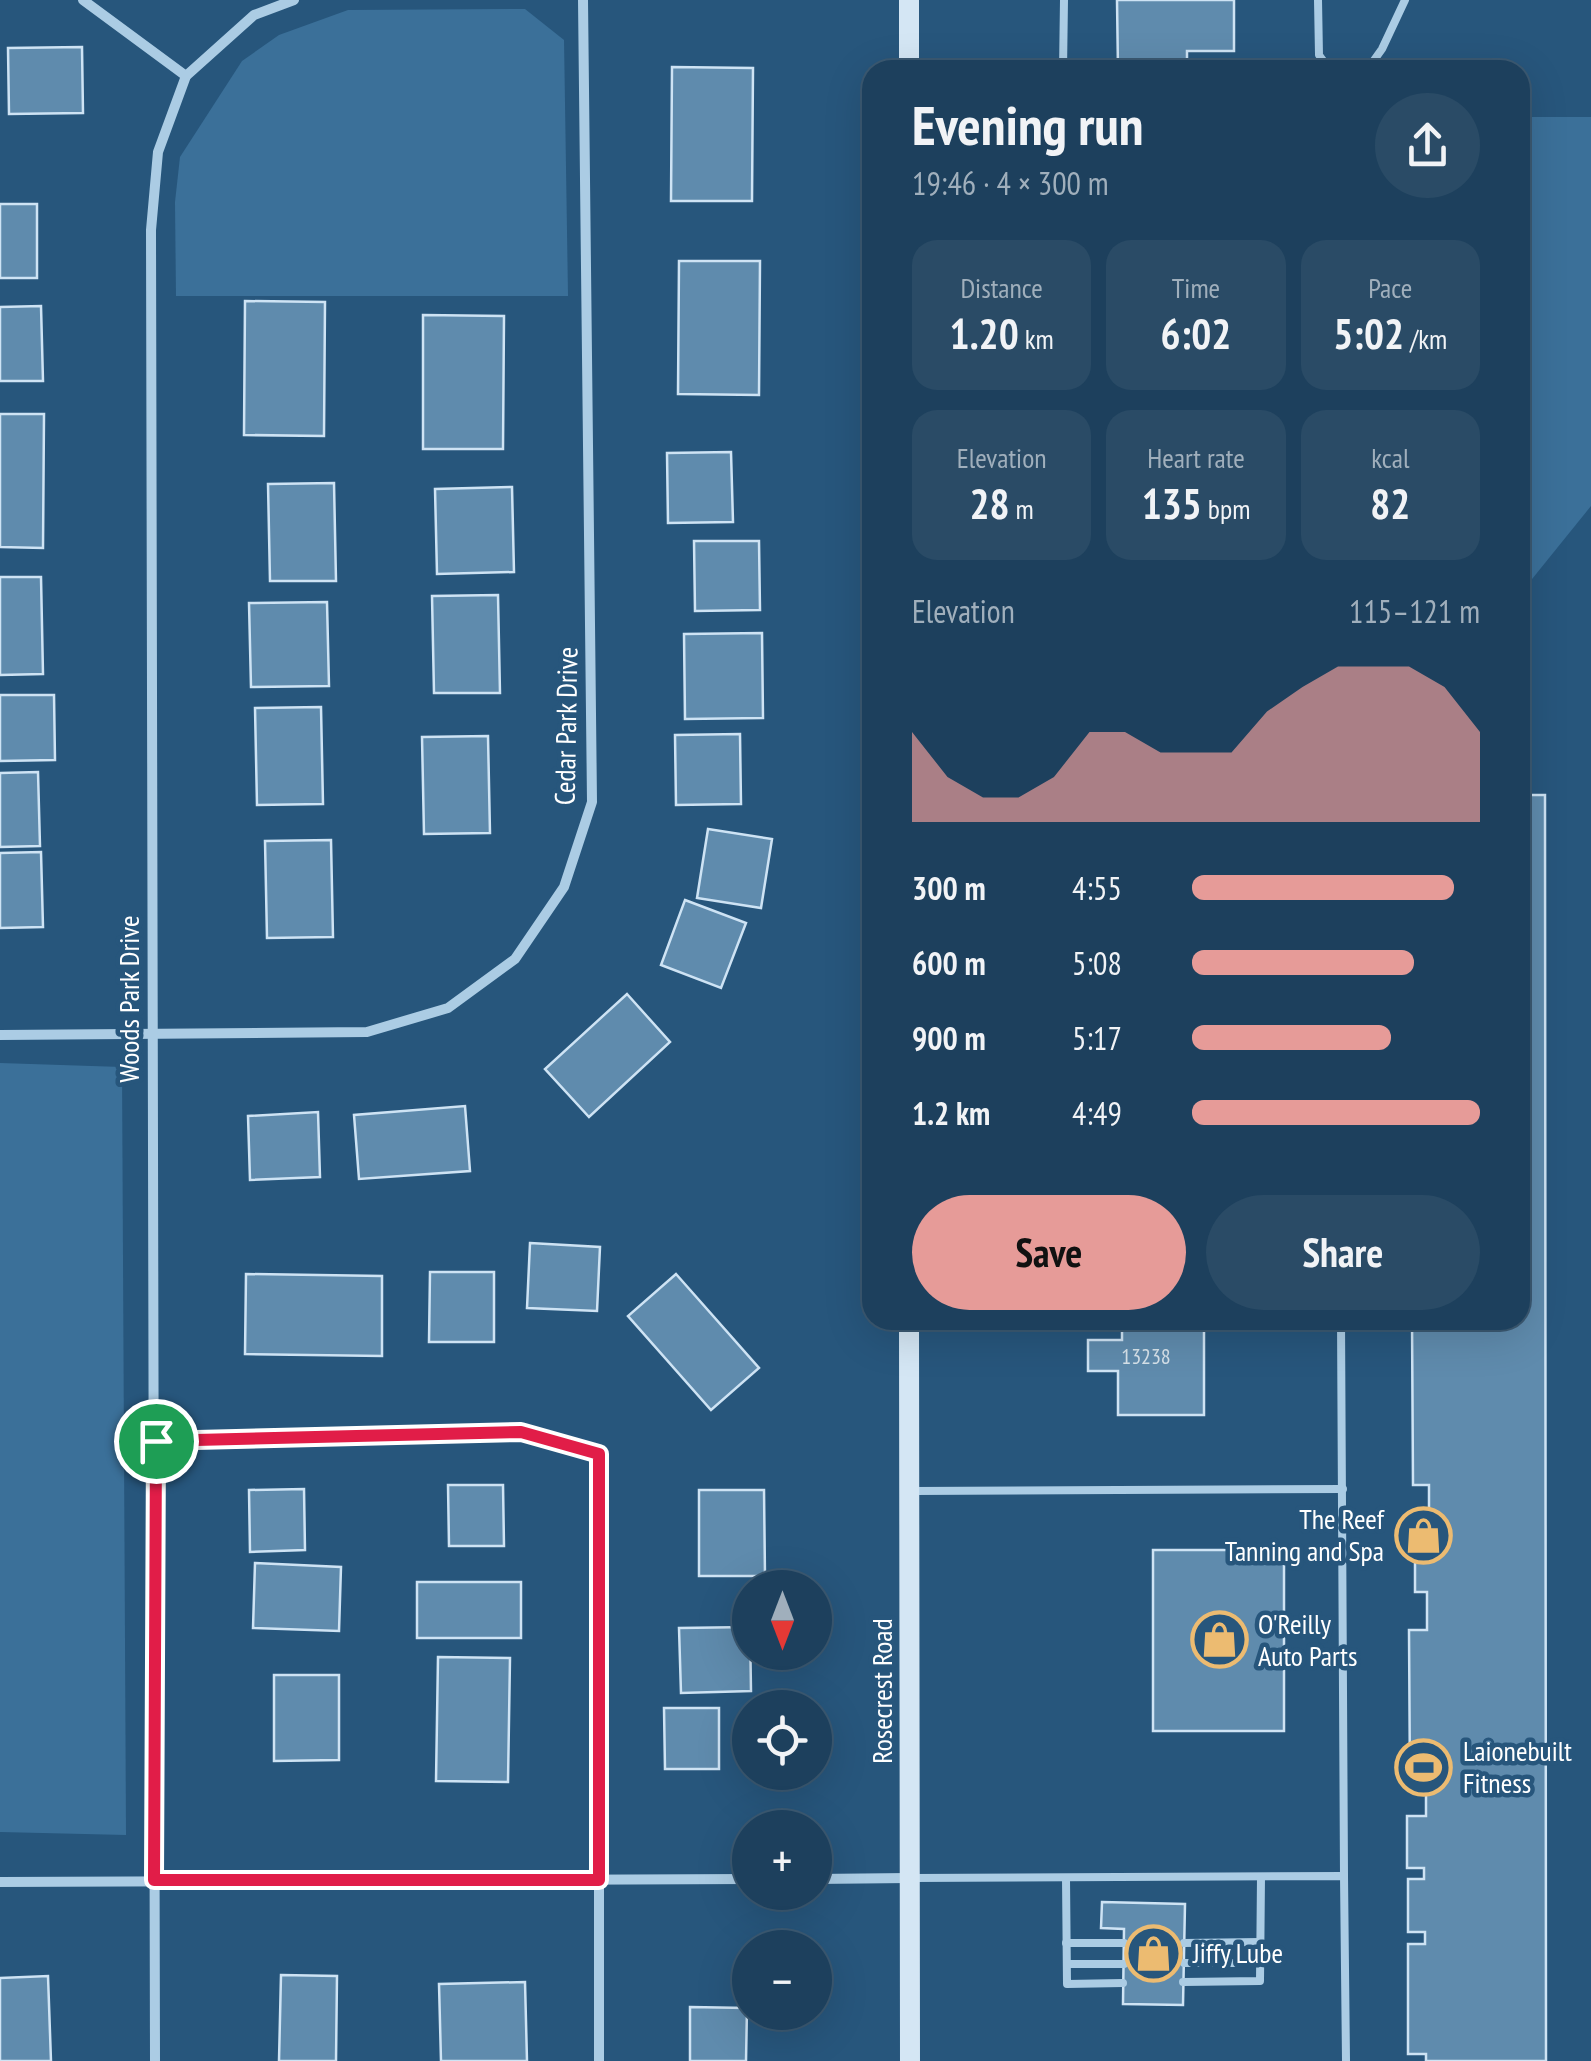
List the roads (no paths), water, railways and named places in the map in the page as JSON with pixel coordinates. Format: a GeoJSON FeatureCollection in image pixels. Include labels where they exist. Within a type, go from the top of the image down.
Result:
{"type":"FeatureCollection","features":[{"type":"Feature","properties":{"kind":"main road"},"geometry":{"type":"LineString","coordinates":[[909,0],[909,60]]}},
{"type":"Feature","properties":{"kind":"main road","name":"Rosecrest Road"},"geometry":{"type":"LineString","coordinates":[[909,1330],[910,2061]]}},
{"type":"Feature","properties":{"kind":"street"},"geometry":{"type":"LineString","coordinates":[[83,0],[186,76]]}},
{"type":"Feature","properties":{"kind":"street","name":"Woods Park Drive"},"geometry":{"type":"LineString","coordinates":[[155,2061],[152,230],[158,152],[186,76],[254,15],[294,0]]}},
{"type":"Feature","properties":{"kind":"street","name":"Cedar Park Drive"},"geometry":{"type":"LineString","coordinates":[[0,1035],[367,1032],[448,1008],[515,959],[564,887],[592,802],[583,0]]}},
{"type":"Feature","properties":{"kind":"street"},"geometry":{"type":"LineString","coordinates":[[156,1441],[521,1432],[599,1454],[599,2061]]}},
{"type":"Feature","properties":{"kind":"street"},"geometry":{"type":"LineString","coordinates":[[832,1879],[909,1878]]}},
{"type":"Feature","properties":{"kind":"street"},"geometry":{"type":"LineString","coordinates":[[0,1882],[732,1879]]}},
{"type":"Feature","properties":{"kind":"lane"},"geometry":{"type":"LineString","coordinates":[[1063,60],[1064,0]]}},
{"type":"Feature","properties":{"kind":"lane"},"geometry":{"type":"LineString","coordinates":[[1318,0],[1318,55],[1322,60]]}},
{"type":"Feature","properties":{"kind":"lane"},"geometry":{"type":"LineString","coordinates":[[1374,60],[1405,0]]}},
{"type":"Feature","properties":{"kind":"lane"},"geometry":{"type":"LineString","coordinates":[[1341,1330],[1346,2061]]}},
{"type":"Feature","properties":{"kind":"lane"},"geometry":{"type":"LineString","coordinates":[[909,1491],[1342,1489]]}},
{"type":"Feature","properties":{"kind":"lane"},"geometry":{"type":"LineString","coordinates":[[909,1878],[1344,1876]]}},
{"type":"Feature","properties":{"kind":"lane"},"geometry":{"type":"LineString","coordinates":[[1184,1982],[1260,1981],[1261,1877]]}},
{"type":"Feature","properties":{"kind":"lane"},"geometry":{"type":"LineString","coordinates":[[1066,1878],[1067,1984],[1123,1983]]}},
{"type":"Feature","properties":{"kind":"lane"},"geometry":{"type":"LineString","coordinates":[[1184,1943],[1260,1942]]}},
{"type":"Feature","properties":{"kind":"lane"},"geometry":{"type":"LineString","coordinates":[[1066,1943],[1124,1943]]}},
{"type":"Feature","properties":{"kind":"lane"},"geometry":{"type":"LineString","coordinates":[[1184,1964],[1260,1963]]}},
{"type":"Feature","properties":{"kind":"lane"},"geometry":{"type":"LineString","coordinates":[[1067,1964],[1124,1964]]}},
{"type":"Feature","properties":{"kind":"place","name":"The Reef Tanning and Spa"},"geometry":{"type":"Point","coordinates":[1423,1535]}},
{"type":"Feature","properties":{"kind":"place","name":"O'Reilly Auto Parts"},"geometry":{"type":"Point","coordinates":[1219,1640]}},
{"type":"Feature","properties":{"kind":"place","name":"Laionebuilt Fitness"},"geometry":{"type":"Point","coordinates":[1424,1767]}},
{"type":"Feature","properties":{"kind":"place","name":"Jiffy Lube"},"geometry":{"type":"Point","coordinates":[1154,1953]}}]}
